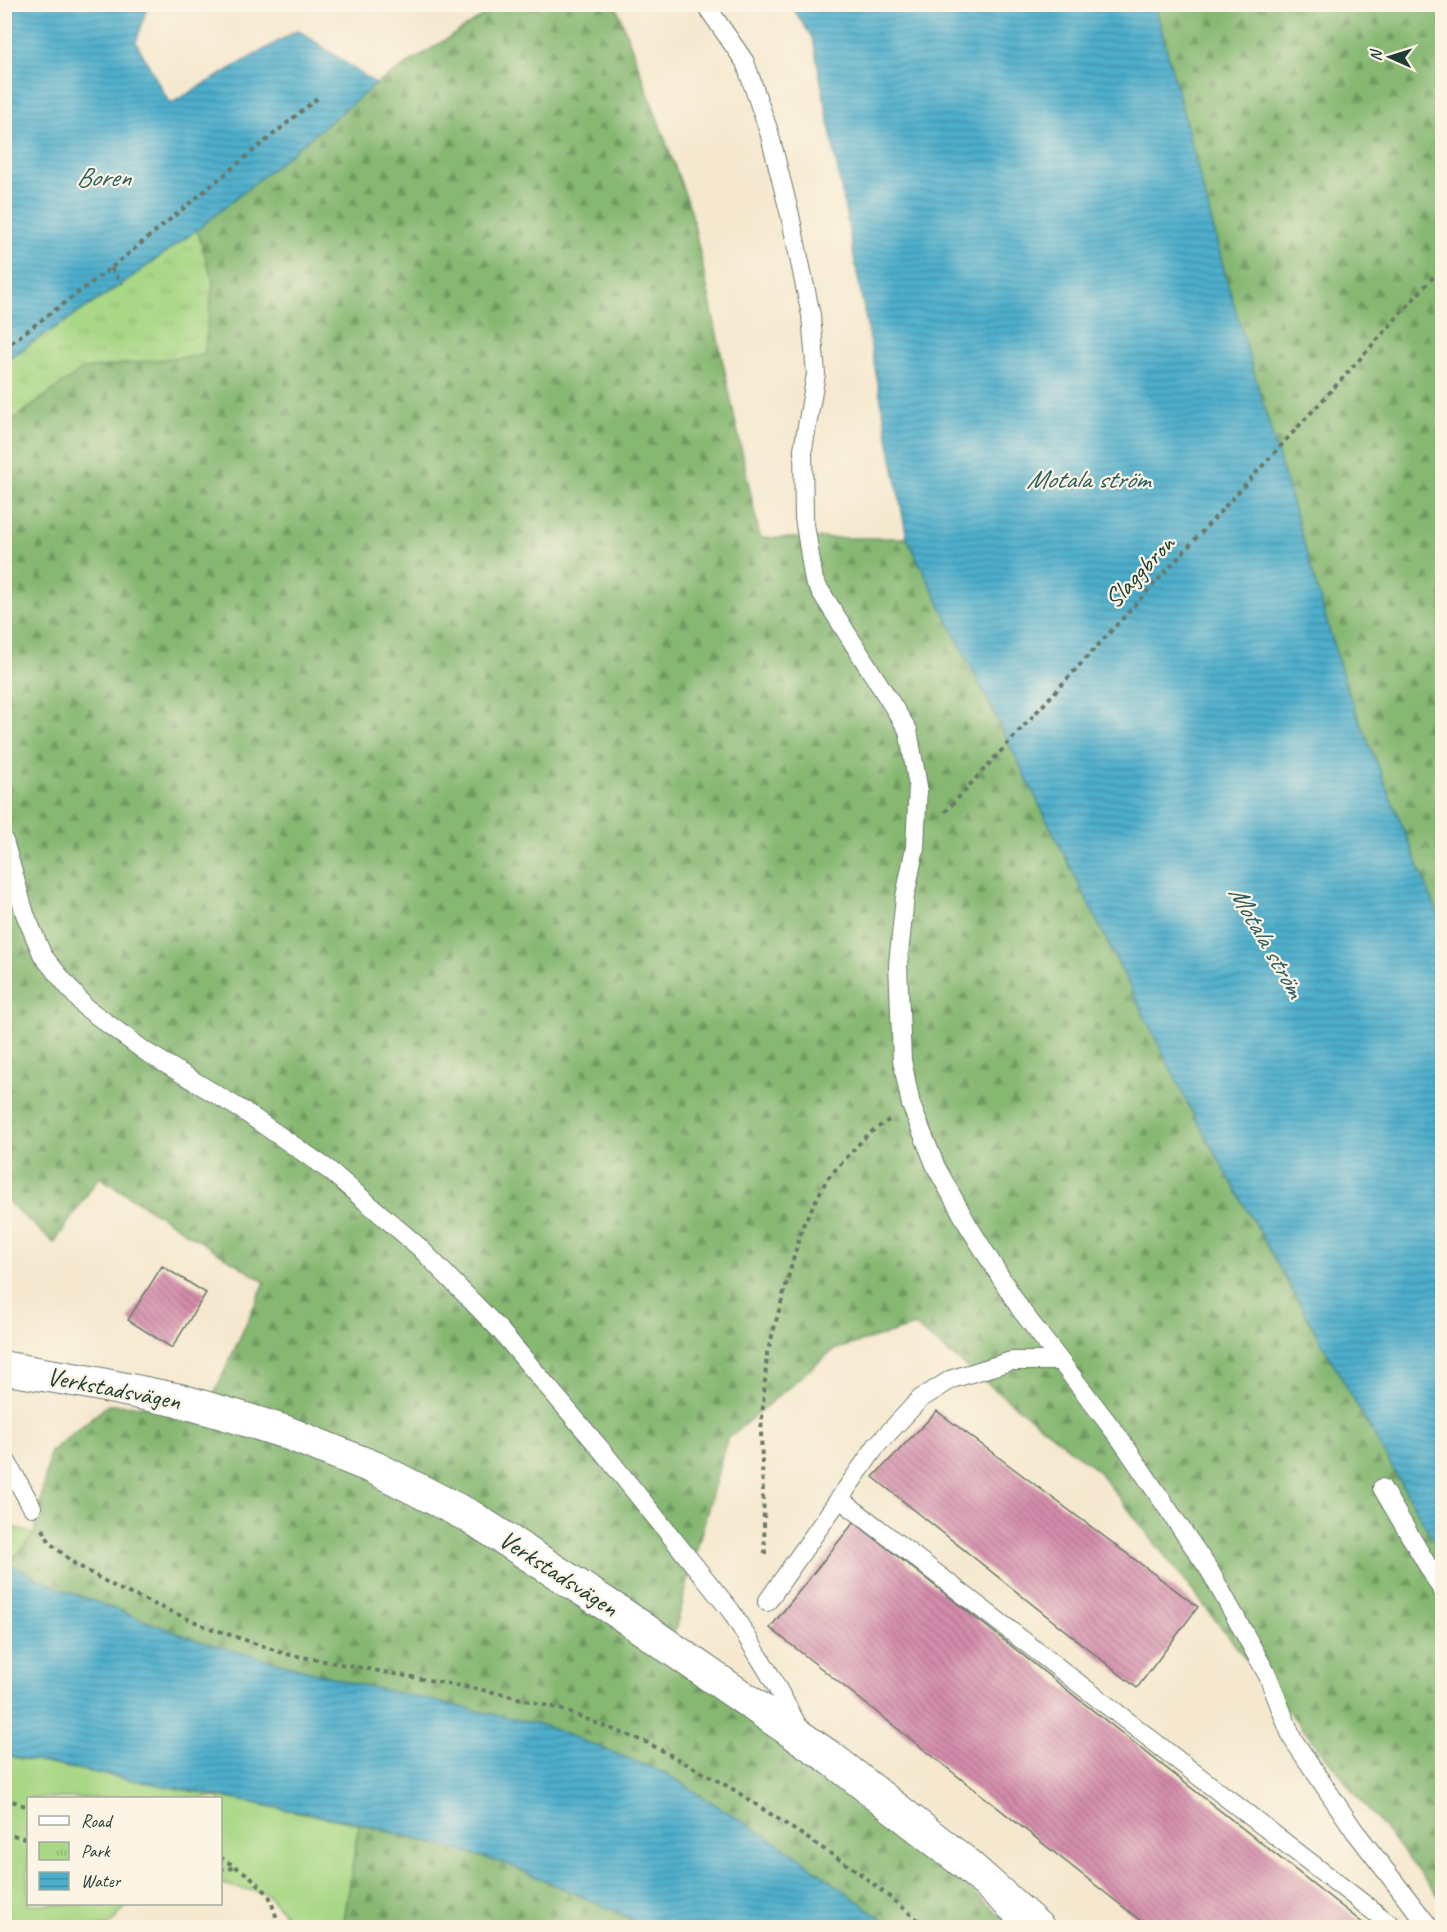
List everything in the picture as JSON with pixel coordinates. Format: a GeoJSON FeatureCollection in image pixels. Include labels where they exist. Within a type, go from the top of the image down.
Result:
{"type":"FeatureCollection","features":[{"type":"Feature","properties":{"kind":"street","name":"Verkstadsvägen"},"geometry":{"type":"LineString","coordinates":[[4,1368],[182,1401],[285,1432],[375,1468],[471,1516],[623,1615],[805,1740],[965,1863],[1038,1928]]}},
{"type":"Feature","properties":{"kind":"lane"},"geometry":{"type":"LineString","coordinates":[[705,4],[745,62],[749,72],[769,132],[785,194],[811,315],[816,374],[803,448],[804,518],[814,581],[908,730],[918,786],[915,847],[905,897],[898,964],[902,1060],[911,1105],[936,1167],[968,1225],[1021,1310],[1121,1440],[1210,1571],[1268,1676],[1292,1738],[1354,1830],[1430,1928]]}},
{"type":"Feature","properties":{"kind":"lane"},"geometry":{"type":"LineString","coordinates":[[4,841],[25,914],[43,956],[85,1007],[146,1052],[242,1110],[329,1170],[419,1247],[498,1328],[599,1447],[731,1611],[769,1672],[805,1740]]}},
{"type":"Feature","properties":{"kind":"lane"},"geometry":{"type":"LineString","coordinates":[[767,1602],[877,1445],[920,1399],[952,1379],[1011,1361],[1060,1361]]}},
{"type":"Feature","properties":{"kind":"lane"},"geometry":{"type":"LineString","coordinates":[[4,1457],[32,1507]]}},
{"type":"Feature","properties":{"kind":"lane"},"geometry":{"type":"LineString","coordinates":[[1382,1488],[1443,1590]]}},
{"type":"Feature","properties":{"kind":"lane"},"geometry":{"type":"LineString","coordinates":[[840,1499],[1395,1928]]}},
{"type":"Feature","properties":{"kind":"path"},"geometry":{"type":"LineString","coordinates":[[4,348],[111,268],[320,96]]}},
{"type":"Feature","properties":{"kind":"path","name":"Slaggbron"},"geometry":{"type":"LineString","coordinates":[[964,789],[1342,380],[1436,274],[1443,261]]}},
{"type":"Feature","properties":{"kind":"path"},"geometry":{"type":"LineString","coordinates":[[111,268],[122,284]]}},
{"type":"Feature","properties":{"kind":"path"},"geometry":{"type":"LineString","coordinates":[[1436,274],[1443,274]]}},
{"type":"Feature","properties":{"kind":"path"},"geometry":{"type":"LineString","coordinates":[[767,1602],[761,1432],[767,1354],[802,1227],[827,1179],[868,1134],[911,1105]]}},
{"type":"Feature","properties":{"kind":"path"},"geometry":{"type":"LineString","coordinates":[[32,1507],[51,1544],[75,1564],[119,1589],[207,1627],[286,1654],[500,1693],[560,1709],[648,1743],[731,1788],[857,1871],[928,1928]]}},
{"type":"Feature","properties":{"kind":"path"},"geometry":{"type":"LineString","coordinates":[[4,1798],[27,1807]]}},
{"type":"Feature","properties":{"kind":"path"},"geometry":{"type":"LineString","coordinates":[[4,1833],[27,1839]]}},
{"type":"Feature","properties":{"kind":"path"},"geometry":{"type":"LineString","coordinates":[[222,1858],[238,1868],[269,1894],[280,1928]]}},
{"type":"Feature","properties":{"kind":"path"},"geometry":{"type":"LineString","coordinates":[[222,1869],[238,1868]]}},
{"type":"Feature","properties":{"kind":"green space"},"geometry":{"type":"Polygon","coordinates":[[[500,5],[616,5],[691,211],[760,538],[907,538],[1193,1114],[1442,1556],[1442,1900],[1247,1660],[1099,1472],[915,1326],[833,1350],[727,1439],[670,1648],[732,1688],[1014,1927],[892,1927],[799,1857],[665,1773],[545,1726],[349,1682],[199,1641],[58,1588],[8,1564],[34,1535],[50,1452],[108,1405],[208,1408],[265,1282],[99,1177],[54,1243],[5,1199],[4,897],[10,883],[4,860],[5,425],[83,369],[204,354],[213,282],[197,230],[376,84],[500,5]]]}},
{"type":"Feature","properties":{"kind":"green space"},"geometry":{"type":"Polygon","coordinates":[[[1155,5],[1442,5],[1442,924],[1346,687],[1227,281],[1155,5]]]}},
{"type":"Feature","properties":{"kind":"green space"},"geometry":{"type":"Polygon","coordinates":[[[197,230],[213,282],[204,354],[83,369],[5,425],[5,361],[122,284],[197,230]]]}},
{"type":"Feature","properties":{"kind":"green space"},"geometry":{"type":"Polygon","coordinates":[[[4,1523],[34,1535],[8,1564],[5,1562],[4,1523]]]}},
{"type":"Feature","properties":{"kind":"green space"},"geometry":{"type":"Polygon","coordinates":[[[4,1753],[13,1757],[220,1797],[27,1797],[27,1905],[127,1905],[108,1927],[5,1927],[4,1753]]]}},
{"type":"Feature","properties":{"kind":"green space"},"geometry":{"type":"Polygon","coordinates":[[[222,1797],[359,1824],[343,1927],[296,1927],[267,1894],[222,1884],[222,1797]]]}},
{"type":"Feature","properties":{"kind":"green space"},"geometry":{"type":"Polygon","coordinates":[[[359,1824],[504,1863],[620,1913],[643,1927],[343,1928],[359,1824]]]}},
{"type":"Feature","properties":{"kind":"water","name":"Boren"},"geometry":{"type":"Polygon","coordinates":[[[5,4],[148,5],[136,42],[170,104],[298,30],[376,84],[197,230],[122,284],[5,361],[5,4]]]}},
{"type":"Feature","properties":{"kind":"water","name":"Motala ström"},"geometry":{"type":"Polygon","coordinates":[[[791,5],[1155,5],[1227,281],[1346,687],[1442,924],[1442,1556],[1193,1114],[907,538],[813,39],[791,5]]]}},
{"type":"Feature","properties":{"kind":"water"},"geometry":{"type":"Polygon","coordinates":[[[5,1562],[58,1588],[199,1641],[349,1682],[545,1726],[665,1773],[799,1857],[892,1927],[643,1927],[620,1913],[504,1863],[359,1823],[13,1757],[4,1753],[5,1562]]]}},
{"type":"Feature","properties":{"kind":"building"},"geometry":{"type":"Polygon","coordinates":[[[162,1266],[206,1293],[172,1348],[128,1320],[162,1266]]]}},
{"type":"Feature","properties":{"kind":"building"},"geometry":{"type":"Polygon","coordinates":[[[937,1411],[1198,1607],[1137,1688],[873,1477],[937,1411]]]}},
{"type":"Feature","properties":{"kind":"building"},"geometry":{"type":"Polygon","coordinates":[[[854,1522],[1369,1928],[1150,1928],[770,1628],[854,1522]]]}}]}
